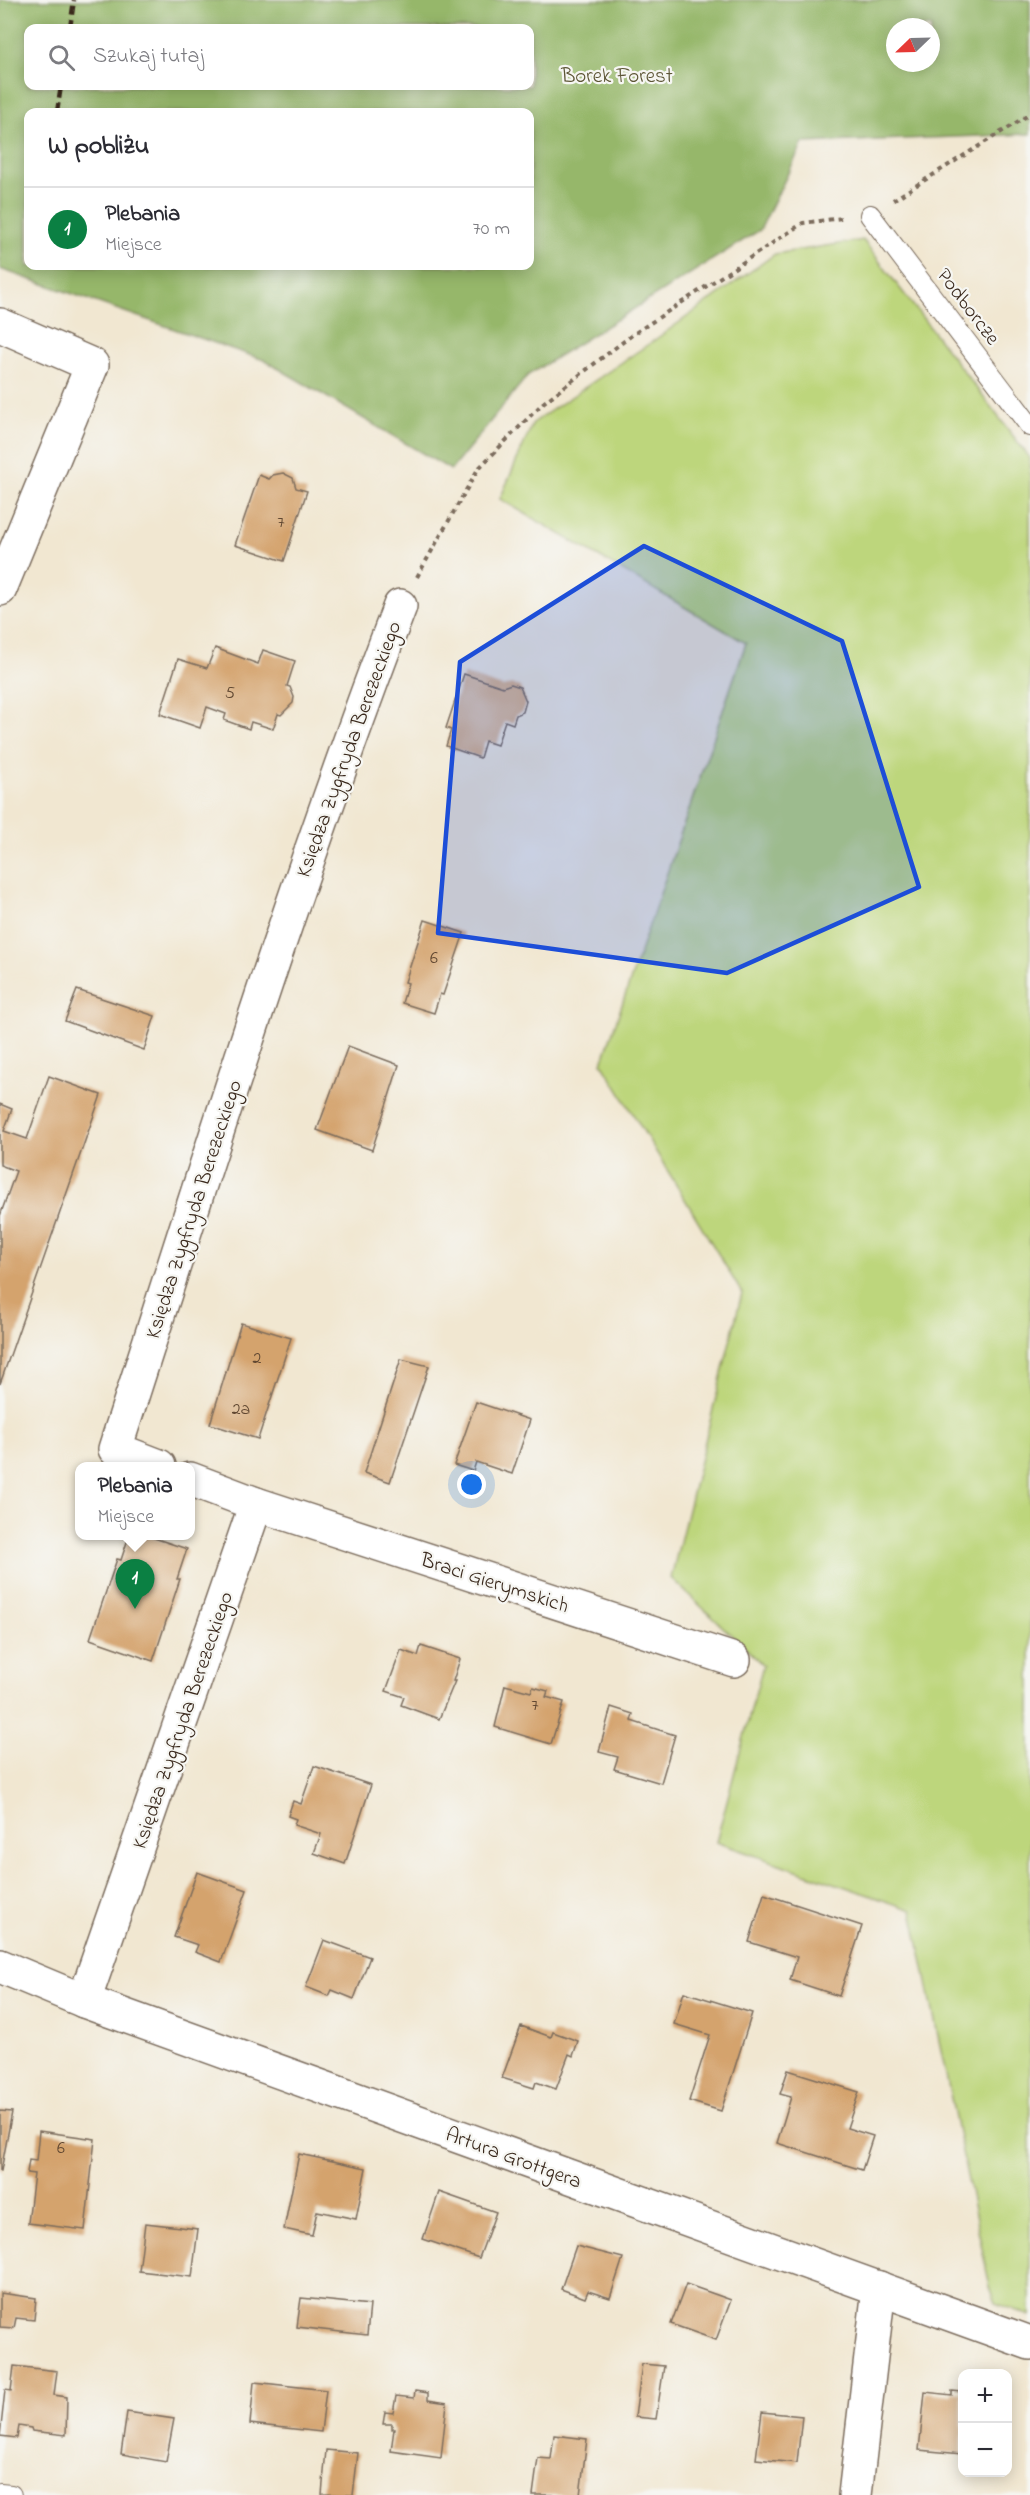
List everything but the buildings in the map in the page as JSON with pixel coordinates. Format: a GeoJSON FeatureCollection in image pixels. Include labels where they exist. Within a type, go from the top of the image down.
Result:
{"type":"FeatureCollection","features":[{"type":"Feature","properties":{"kind":"street"},"geometry":{"type":"LineString","coordinates":[[0,325],[92,365],[0,589]]}},
{"type":"Feature","properties":{"kind":"street","name":"Księdza Zygfryda Berezeckiego"},"geometry":{"type":"LineString","coordinates":[[147,1462],[115,1449],[283,932],[343,755],[400,606]]}},
{"type":"Feature","properties":{"kind":"street"},"geometry":{"type":"LineString","coordinates":[[195,1481],[256,1504]]}},
{"type":"Feature","properties":{"kind":"street","name":"Księdza Zygfryda Berezeckiego"},"geometry":{"type":"LineString","coordinates":[[84,2001],[256,1504]]}},
{"type":"Feature","properties":{"kind":"street","name":"Braci Gierymskich"},"geometry":{"type":"LineString","coordinates":[[256,1504],[734,1660]]}},
{"type":"Feature","properties":{"kind":"street","name":"Artura Grottgera"},"geometry":{"type":"LineString","coordinates":[[0,1966],[84,2001],[1030,2343]]}},
{"type":"Feature","properties":{"kind":"street"},"geometry":{"type":"LineString","coordinates":[[855,2495],[879,2288]]}},
{"type":"Feature","properties":{"kind":"lane","name":"Podborcze"},"geometry":{"type":"LineString","coordinates":[[870,215],[1030,426]]}},
{"type":"Feature","properties":{"kind":"lane"},"geometry":{"type":"LineString","coordinates":[[0,2494],[11,2495]]}},
{"type":"Feature","properties":{"kind":"path"},"geometry":{"type":"LineString","coordinates":[[870,215],[1030,114]]}},
{"type":"Feature","properties":{"kind":"path","name":"Księdza Zygfryda Berezeckiego"},"geometry":{"type":"LineString","coordinates":[[400,606],[478,469],[543,403],[632,335],[803,223],[870,215]]}},
{"type":"Feature","properties":{"kind":"highlighted area"},"geometry":{"type":"Polygon","coordinates":[[[644,546],[842,641],[919,887],[727,973],[438,933],[460,662],[644,546]]]}},
{"type":"Feature","properties":{"kind":"green space","name":"Borek Forest"},"geometry":{"type":"Polygon","coordinates":[[[0,0],[1030,0],[1030,134],[803,143],[760,230],[528,375],[451,470],[264,360],[0,269],[0,0]]]}},
{"type":"Feature","properties":{"kind":"green space"},"geometry":{"type":"Polygon","coordinates":[[[863,240],[1030,458],[1030,2316],[996,2303],[990,2287],[912,1910],[716,1842],[763,1665],[671,1578],[742,1293],[602,1063],[746,643],[500,499],[533,423],[775,254],[863,240]]]}},
{"type":"Feature","properties":{"kind":"railway"},"geometry":{"type":"LineString","coordinates":[[71,24],[74,0]]}},
{"type":"Feature","properties":{"kind":"railway"},"geometry":{"type":"LineString","coordinates":[[58,108],[60,90]]}},
{"type":"Feature","properties":{"kind":"place","name":"Plebania"},"geometry":{"type":"Point","coordinates":[135,1609]}}]}
